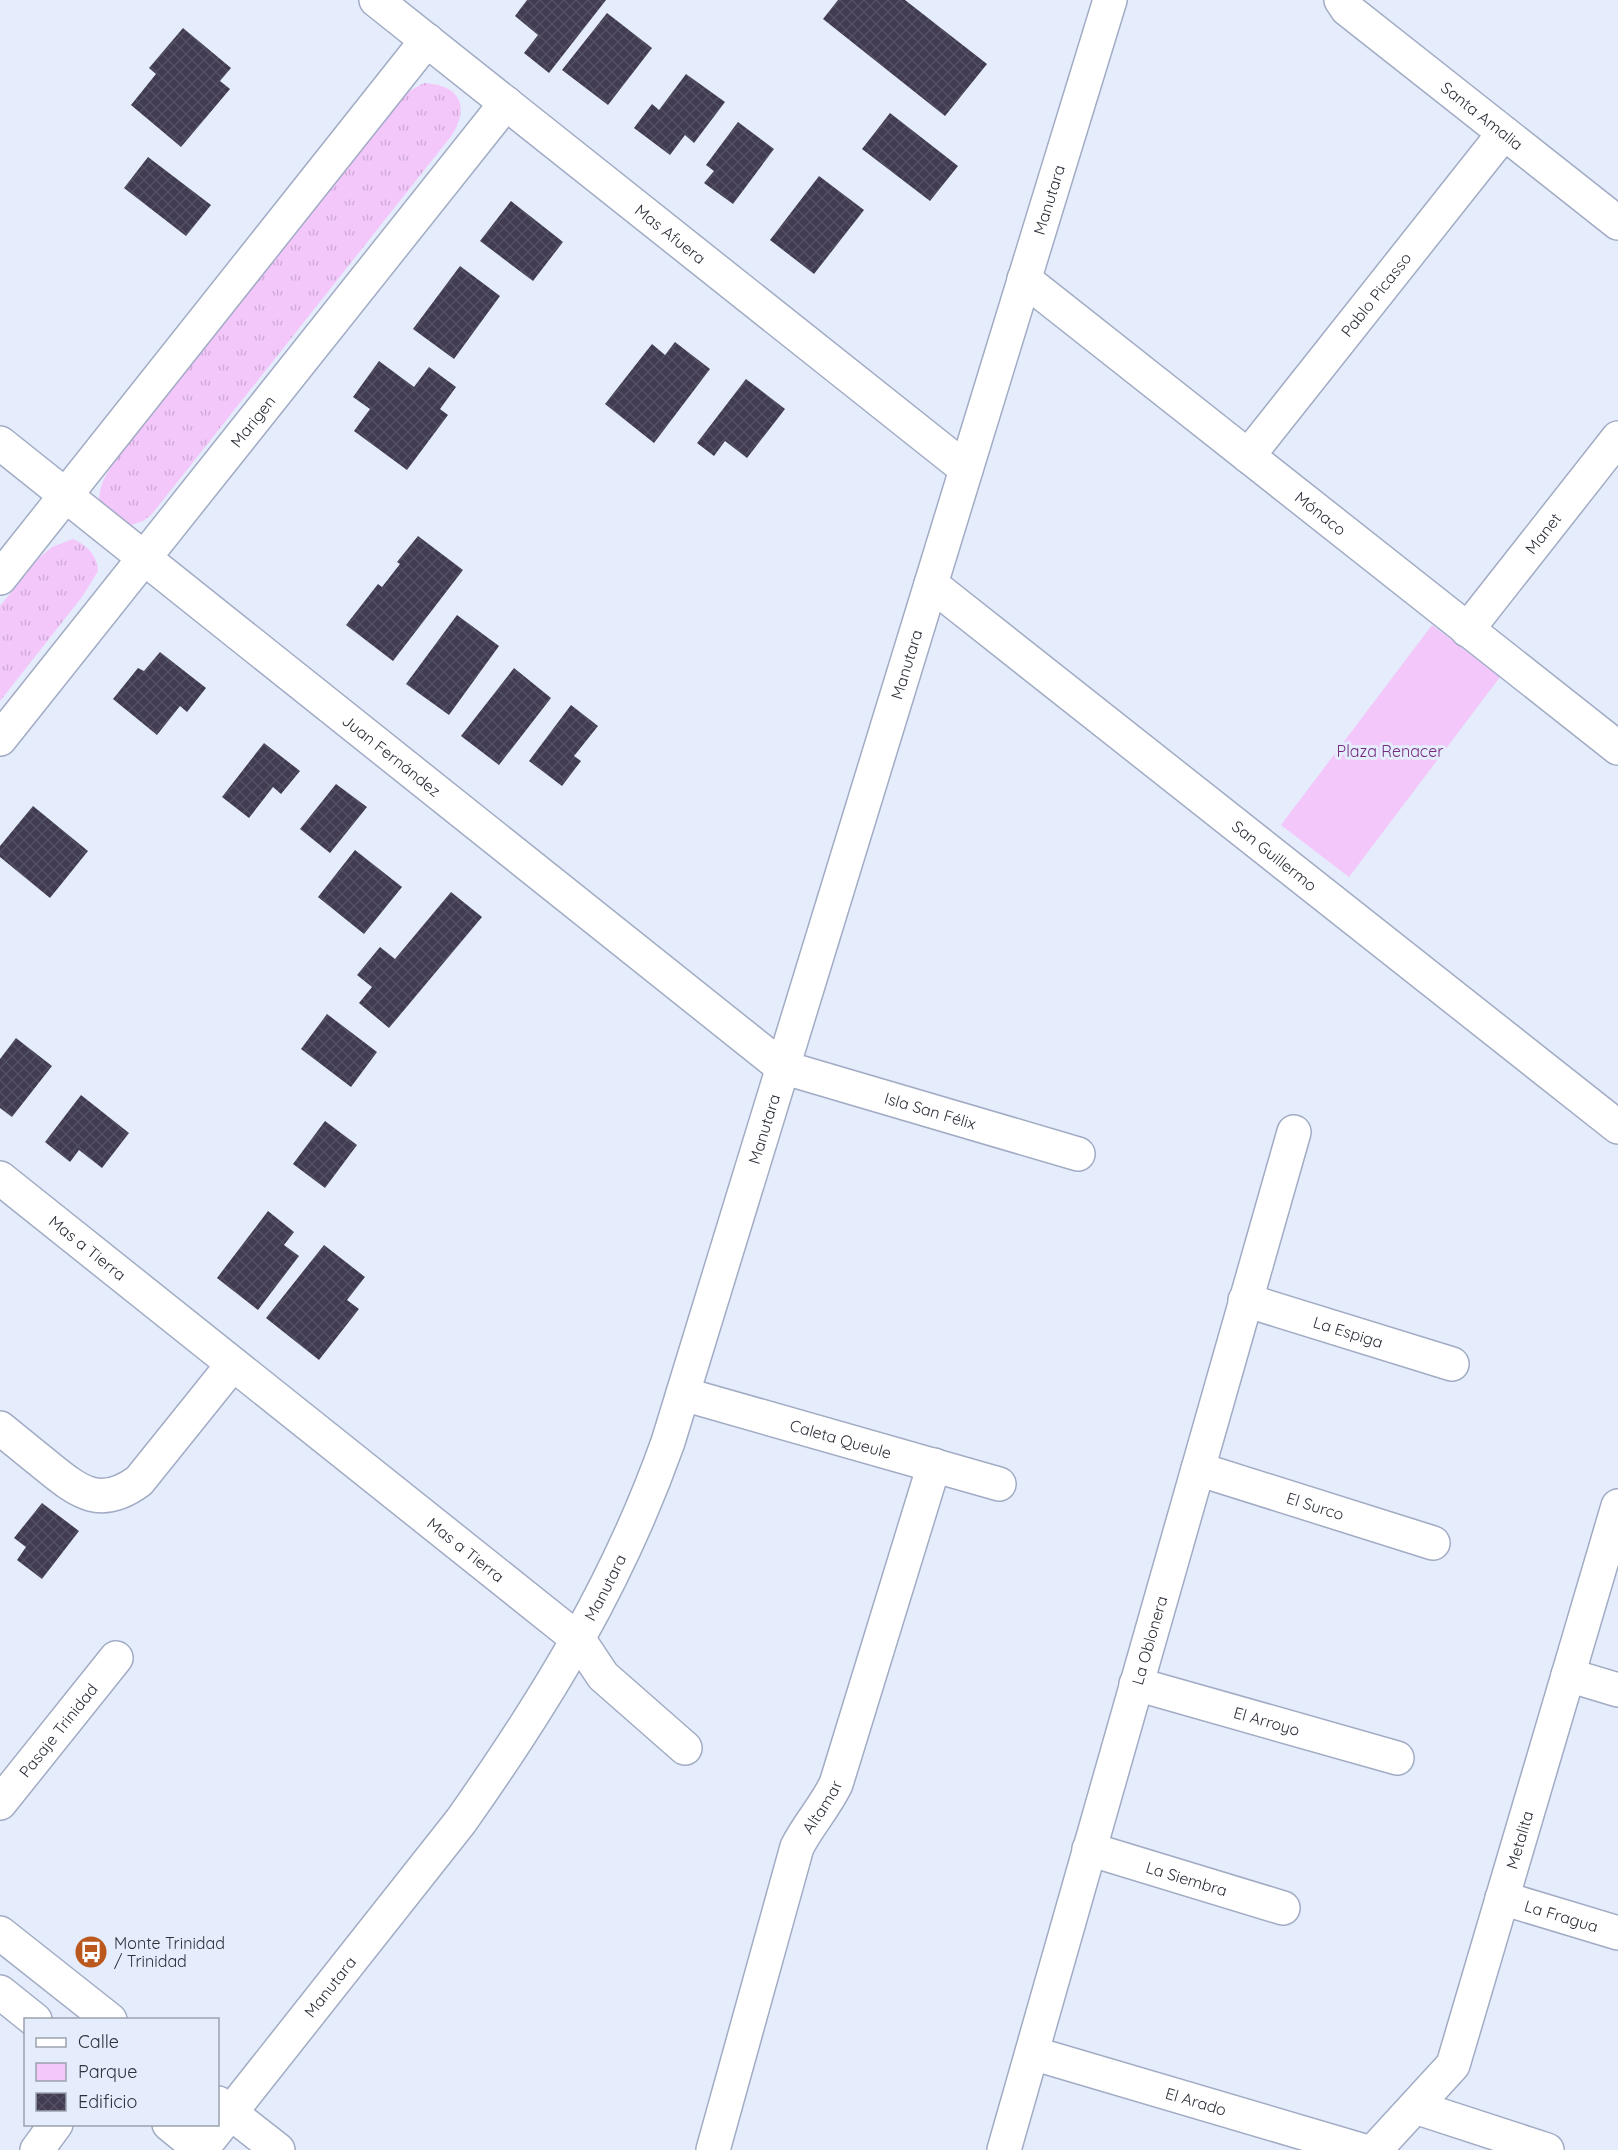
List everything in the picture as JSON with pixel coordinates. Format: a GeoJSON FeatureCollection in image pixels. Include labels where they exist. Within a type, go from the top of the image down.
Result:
{"type":"FeatureCollection","features":[{"type":"Feature","properties":{"kind":"street","name":"Mas Afuera"},"geometry":{"type":"LineString","coordinates":[[376,0],[966,469]]}},
{"type":"Feature","properties":{"kind":"street","name":"Manutara"},"geometry":{"type":"LineString","coordinates":[[224,2108],[461,1821],[523,1732],[579,1640],[629,1543],[650,1493],[683,1394],[1110,0]]}},
{"type":"Feature","properties":{"kind":"street","name":"Santa Amalia"},"geometry":{"type":"LineString","coordinates":[[1336,3],[1618,223]]}},
{"type":"Feature","properties":{"kind":"street"},"geometry":{"type":"LineString","coordinates":[[0,578],[427,40]]}},
{"type":"Feature","properties":{"kind":"street","name":"Marigen"},"geometry":{"type":"LineString","coordinates":[[0,739],[506,104]]}},
{"type":"Feature","properties":{"kind":"street","name":"Pablo Picasso"},"geometry":{"type":"LineString","coordinates":[[1248,456],[1504,133]]}},
{"type":"Feature","properties":{"kind":"street","name":"Mónaco"},"geometry":{"type":"LineString","coordinates":[[1024,279],[1618,748]]}},
{"type":"Feature","properties":{"kind":"street","name":"Manet"},"geometry":{"type":"LineString","coordinates":[[1467,630],[1618,438]]}},
{"type":"Feature","properties":{"kind":"street","name":"Juan Fernández"},"geometry":{"type":"LineString","coordinates":[[0,443],[782,1067]]}},
{"type":"Feature","properties":{"kind":"street","name":"San Guillermo"},"geometry":{"type":"LineString","coordinates":[[931,584],[1618,1128]]}},
{"type":"Feature","properties":{"kind":"street","name":"Isla San Félix"},"geometry":{"type":"LineString","coordinates":[[782,1067],[1078,1154]]}},
{"type":"Feature","properties":{"kind":"street","name":"La Oblonera"},"geometry":{"type":"LineString","coordinates":[[1004,2150],[1294,1132]]}},
{"type":"Feature","properties":{"kind":"street","name":"Mas a Tierra"},"geometry":{"type":"LineString","coordinates":[[0,1178],[579,1640],[603,1676],[685,1748]]}},
{"type":"Feature","properties":{"kind":"street","name":"La Espiga"},"geometry":{"type":"LineString","coordinates":[[1245,1300],[1452,1364]]}},
{"type":"Feature","properties":{"kind":"street"},"geometry":{"type":"LineString","coordinates":[[0,1428],[82,1492],[97,1496],[114,1495],[127,1490],[139,1481],[233,1364]]}},
{"type":"Feature","properties":{"kind":"street","name":"Caleta Queule"},"geometry":{"type":"LineString","coordinates":[[683,1394],[999,1484]]}},
{"type":"Feature","properties":{"kind":"street","name":"Altamar"},"geometry":{"type":"LineString","coordinates":[[713,2150],[797,1847],[836,1784],[934,1465]]}},
{"type":"Feature","properties":{"kind":"street","name":"El Surco"},"geometry":{"type":"LineString","coordinates":[[1198,1469],[1433,1543]]}},
{"type":"Feature","properties":{"kind":"street","name":"Metalita"},"geometry":{"type":"LineString","coordinates":[[1375,2150],[1453,2065],[1618,1506]]}},
{"type":"Feature","properties":{"kind":"street","name":"Pasaje Trinidad"},"geometry":{"type":"LineString","coordinates":[[0,1803],[116,1658]]}},
{"type":"Feature","properties":{"kind":"street"},"geometry":{"type":"LineString","coordinates":[[1568,1675],[1618,1690]]}},
{"type":"Feature","properties":{"kind":"street","name":"El Arroyo"},"geometry":{"type":"LineString","coordinates":[[1136,1684],[1397,1758]]}},
{"type":"Feature","properties":{"kind":"street","name":"La Siembra"},"geometry":{"type":"LineString","coordinates":[[1089,1849],[1283,1908]]}},
{"type":"Feature","properties":{"kind":"street","name":"La Fragua"},"geometry":{"type":"LineString","coordinates":[[1502,1898],[1618,1933]]}},
{"type":"Feature","properties":{"kind":"street"},"geometry":{"type":"LineString","coordinates":[[0,1933],[109,2018]]}},
{"type":"Feature","properties":{"kind":"street"},"geometry":{"type":"LineString","coordinates":[[0,1992],[34,2018]]}},
{"type":"Feature","properties":{"kind":"street","name":"El Arado"},"geometry":{"type":"LineString","coordinates":[[1032,2053],[1361,2150]]}},
{"type":"Feature","properties":{"kind":"street"},"geometry":{"type":"LineString","coordinates":[[1415,2107],[1547,2150]]}},
{"type":"Feature","properties":{"kind":"street"},"geometry":{"type":"LineString","coordinates":[[224,2108],[278,2150]]}},
{"type":"Feature","properties":{"kind":"street"},"geometry":{"type":"LineString","coordinates":[[37,2150],[55,2126]]}},
{"type":"Feature","properties":{"kind":"street"},"geometry":{"type":"LineString","coordinates":[[171,2126],[201,2150]]}},
{"type":"Feature","properties":{"kind":"street","name":"Manutara"},"geometry":{"type":"LineString","coordinates":[[201,2150],[214,2126]]}},
{"type":"Feature","properties":{"kind":"green space"},"geometry":{"type":"Polygon","coordinates":[[[424,83],[445,88],[458,98],[460,114],[452,135],[152,514],[143,521],[128,526],[99,502],[102,483],[112,465],[406,93],[424,83]]]}},
{"type":"Feature","properties":{"kind":"green space"},"geometry":{"type":"Polygon","coordinates":[[[73,539],[91,552],[96,560],[98,571],[82,597],[0,701],[0,606],[39,558],[52,547],[73,539]]]}},
{"type":"Feature","properties":{"kind":"green space","name":"Plaza Renacer"},"geometry":{"type":"Polygon","coordinates":[[[1432,625],[1500,677],[1349,877],[1281,825],[1432,625]]]}},
{"type":"Feature","properties":{"kind":"building"},"geometry":{"type":"Polygon","coordinates":[[[527,0],[606,0],[549,73],[524,53],[538,35],[515,16],[527,0]]]}},
{"type":"Feature","properties":{"kind":"building"},"geometry":{"type":"Polygon","coordinates":[[[838,0],[905,0],[987,64],[945,116],[823,19],[838,0]]]}},
{"type":"Feature","properties":{"kind":"building"},"geometry":{"type":"Polygon","coordinates":[[[607,13],[652,48],[608,105],[562,70],[607,13]]]}},
{"type":"Feature","properties":{"kind":"building"},"geometry":{"type":"Polygon","coordinates":[[[183,28],[231,68],[220,81],[230,89],[181,147],[131,105],[156,74],[149,68],[183,28]]]}},
{"type":"Feature","properties":{"kind":"building"},"geometry":{"type":"Polygon","coordinates":[[[686,74],[725,102],[694,143],[685,135],[670,155],[634,128],[652,104],[659,110],[686,74]]]}},
{"type":"Feature","properties":{"kind":"building"},"geometry":{"type":"Polygon","coordinates":[[[890,113],[958,166],[930,201],[862,149],[890,113]]]}},
{"type":"Feature","properties":{"kind":"building"},"geometry":{"type":"Polygon","coordinates":[[[738,122],[774,149],[733,204],[704,183],[714,171],[706,165],[738,122]]]}},
{"type":"Feature","properties":{"kind":"building"},"geometry":{"type":"Polygon","coordinates":[[[148,157],[211,205],[186,236],[124,188],[148,157]]]}},
{"type":"Feature","properties":{"kind":"building"},"geometry":{"type":"Polygon","coordinates":[[[819,176],[864,210],[814,274],[770,240],[819,176]]]}},
{"type":"Feature","properties":{"kind":"building"},"geometry":{"type":"Polygon","coordinates":[[[511,201],[563,242],[533,281],[480,241],[511,201]]]}},
{"type":"Feature","properties":{"kind":"building"},"geometry":{"type":"Polygon","coordinates":[[[460,266],[500,296],[454,359],[413,329],[460,266]]]}},
{"type":"Feature","properties":{"kind":"building"},"geometry":{"type":"Polygon","coordinates":[[[675,342],[710,369],[654,443],[605,404],[652,344],[665,355],[675,342]]]}},
{"type":"Feature","properties":{"kind":"building"},"geometry":{"type":"Polygon","coordinates":[[[379,361],[414,387],[429,367],[456,387],[440,409],[448,415],[407,470],[354,431],[370,409],[353,397],[379,361]]]}},
{"type":"Feature","properties":{"kind":"building"},"geometry":{"type":"Polygon","coordinates":[[[746,379],[785,409],[747,458],[725,441],[714,456],[697,443],[746,379]]]}},
{"type":"Feature","properties":{"kind":"building"},"geometry":{"type":"Polygon","coordinates":[[[418,536],[463,570],[393,661],[346,625],[378,584],[382,587],[400,564],[397,562],[418,536]]]}},
{"type":"Feature","properties":{"kind":"building"},"geometry":{"type":"Polygon","coordinates":[[[457,615],[499,646],[449,715],[406,684],[457,615]]]}},
{"type":"Feature","properties":{"kind":"building"},"geometry":{"type":"Polygon","coordinates":[[[160,652],[206,688],[187,712],[180,706],[157,735],[113,699],[138,668],[144,671],[160,652]]]}},
{"type":"Feature","properties":{"kind":"building"},"geometry":{"type":"Polygon","coordinates":[[[514,668],[551,698],[499,765],[461,736],[514,668]]]}},
{"type":"Feature","properties":{"kind":"building"},"geometry":{"type":"Polygon","coordinates":[[[571,705],[598,726],[574,756],[581,761],[562,786],[529,761],[571,705]]]}},
{"type":"Feature","properties":{"kind":"building"},"geometry":{"type":"Polygon","coordinates":[[[264,743],[300,771],[281,794],[273,787],[249,818],[222,797],[264,743]]]}},
{"type":"Feature","properties":{"kind":"building"},"geometry":{"type":"Polygon","coordinates":[[[336,784],[367,807],[330,853],[300,829],[336,784]]]}},
{"type":"Feature","properties":{"kind":"building"},"geometry":{"type":"Polygon","coordinates":[[[33,806],[88,851],[50,898],[0,857],[0,846],[33,806]]]}},
{"type":"Feature","properties":{"kind":"building"},"geometry":{"type":"Polygon","coordinates":[[[355,850],[402,887],[364,934],[318,897],[355,850]]]}},
{"type":"Feature","properties":{"kind":"building"},"geometry":{"type":"Polygon","coordinates":[[[451,892],[482,917],[389,1028],[359,1003],[372,987],[357,975],[380,947],[395,959],[451,892]]]}},
{"type":"Feature","properties":{"kind":"building"},"geometry":{"type":"Polygon","coordinates":[[[327,1014],[377,1052],[351,1087],[301,1049],[327,1014]]]}},
{"type":"Feature","properties":{"kind":"building"},"geometry":{"type":"Polygon","coordinates":[[[16,1038],[52,1066],[12,1117],[0,1108],[0,1059],[16,1038]]]}},
{"type":"Feature","properties":{"kind":"building"},"geometry":{"type":"Polygon","coordinates":[[[81,1095],[129,1133],[102,1168],[79,1150],[70,1162],[45,1142],[81,1095]]]}},
{"type":"Feature","properties":{"kind":"building"},"geometry":{"type":"Polygon","coordinates":[[[325,1121],[357,1145],[325,1188],[293,1164],[325,1121]]]}},
{"type":"Feature","properties":{"kind":"building"},"geometry":{"type":"Polygon","coordinates":[[[268,1211],[294,1232],[284,1245],[299,1256],[258,1310],[217,1278],[268,1211]]]}},
{"type":"Feature","properties":{"kind":"building"},"geometry":{"type":"Polygon","coordinates":[[[324,1245],[365,1277],[347,1300],[359,1309],[319,1360],[266,1318],[324,1245]]]}},
{"type":"Feature","properties":{"kind":"building"},"geometry":{"type":"Polygon","coordinates":[[[42,1503],[79,1531],[42,1579],[17,1560],[26,1547],[14,1538],[42,1503]]]}},
{"type":"Feature","properties":{"kind":"place","name":"Monte Trinidad / Trinidad"},"geometry":{"type":"Point","coordinates":[91,1952]}}]}
